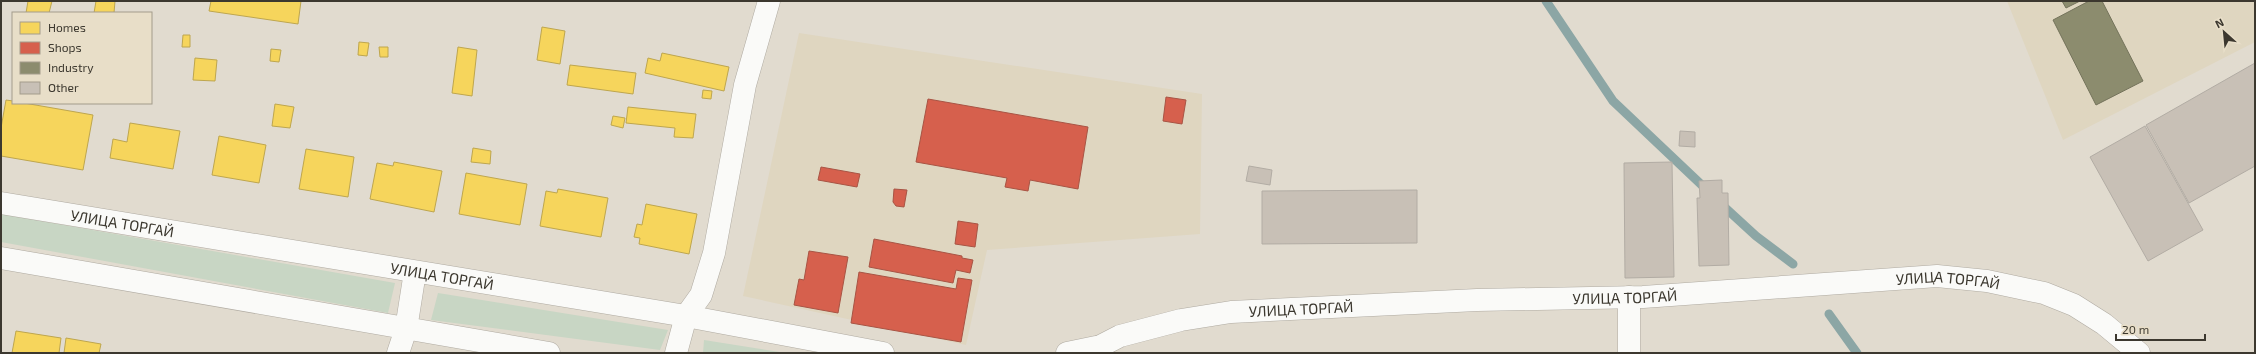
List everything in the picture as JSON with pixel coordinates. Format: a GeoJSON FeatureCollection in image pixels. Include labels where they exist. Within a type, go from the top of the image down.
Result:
{"type":"FeatureCollection","features":[{"type":"Feature","properties":{"kind":"street"},"geometry":{"type":"LineString","coordinates":[[676,353],[686,316],[701,295],[714,253],[745,85],[769,1]]}},
{"type":"Feature","properties":{"kind":"street","name":"УЛИЦА ТОРГАЙ"},"geometry":{"type":"LineString","coordinates":[[1,203],[686,316],[883,353]]}},
{"type":"Feature","properties":{"kind":"street"},"geometry":{"type":"LineString","coordinates":[[1,258],[549,353]]}},
{"type":"Feature","properties":{"kind":"street"},"geometry":{"type":"LineString","coordinates":[[398,353],[406,329],[415,272]]}},
{"type":"Feature","properties":{"kind":"street","name":"УЛИЦА ТОРГАЙ"},"geometry":{"type":"LineString","coordinates":[[1067,353],[1091,350],[1120,336],[1174,322],[1231,312],[1477,300],[1629,298],[1937,276],[1987,281],[2044,293],[2074,305],[2104,324],[2139,353]]}},
{"type":"Feature","properties":{"kind":"street"},"geometry":{"type":"LineString","coordinates":[[1629,298],[1629,353]]}},
{"type":"Feature","properties":{"kind":"shaded area"},"geometry":{"type":"Polygon","coordinates":[[[2007,1],[2255,1],[2255,42],[2063,140],[2007,1]]]}},
{"type":"Feature","properties":{"kind":"shaded area"},"geometry":{"type":"Polygon","coordinates":[[[799,33],[1202,94],[1200,234],[987,250],[966,345],[743,296],[799,33]]]}},
{"type":"Feature","properties":{"kind":"green space"},"geometry":{"type":"Polygon","coordinates":[[[1,214],[395,283],[388,313],[1,242],[1,214]]]}},
{"type":"Feature","properties":{"kind":"green space"},"geometry":{"type":"Polygon","coordinates":[[[438,293],[668,330],[660,350],[431,320],[438,293]]]}},
{"type":"Feature","properties":{"kind":"green space"},"geometry":{"type":"Polygon","coordinates":[[[704,340],[786,353],[703,353],[704,340]]]}},
{"type":"Feature","properties":{"kind":"building: Homes"},"geometry":{"type":"Polygon","coordinates":[[[28,1],[52,1],[49,12],[26,12],[28,1]]]}},
{"type":"Feature","properties":{"kind":"building: Homes"},"geometry":{"type":"Polygon","coordinates":[[[96,1],[115,1],[114,12],[94,12],[96,1]]]}},
{"type":"Feature","properties":{"kind":"building: Homes"},"geometry":{"type":"Polygon","coordinates":[[[211,1],[301,1],[298,24],[209,11],[211,1]]]}},
{"type":"Feature","properties":{"kind":"building: Homes"},"geometry":{"type":"Polygon","coordinates":[[[542,27],[565,31],[560,64],[537,60],[542,27]]]}},
{"type":"Feature","properties":{"kind":"building: Homes"},"geometry":{"type":"Polygon","coordinates":[[[183,35],[190,35],[190,47],[182,47],[183,35]]]}},
{"type":"Feature","properties":{"kind":"building: Homes"},"geometry":{"type":"Polygon","coordinates":[[[359,42],[369,43],[367,56],[358,55],[359,42]]]}},
{"type":"Feature","properties":{"kind":"building: Homes"},"geometry":{"type":"Polygon","coordinates":[[[379,47],[388,47],[388,57],[380,57],[379,47]]]}},
{"type":"Feature","properties":{"kind":"building: Homes"},"geometry":{"type":"Polygon","coordinates":[[[458,47],[477,50],[472,96],[452,93],[458,47]]]}},
{"type":"Feature","properties":{"kind":"building: Homes"},"geometry":{"type":"Polygon","coordinates":[[[271,49],[281,50],[279,62],[270,61],[271,49]]]}},
{"type":"Feature","properties":{"kind":"building: Homes"},"geometry":{"type":"Polygon","coordinates":[[[662,53],[729,67],[724,91],[645,73],[648,58],[660,61],[662,53]]]}},
{"type":"Feature","properties":{"kind":"building: Homes"},"geometry":{"type":"Polygon","coordinates":[[[195,58],[217,60],[215,81],[193,80],[195,58]]]}},
{"type":"Feature","properties":{"kind":"building: Homes"},"geometry":{"type":"Polygon","coordinates":[[[570,65],[636,73],[633,94],[567,85],[570,65]]]}},
{"type":"Feature","properties":{"kind":"building: Homes"},"geometry":{"type":"Polygon","coordinates":[[[703,90],[712,91],[711,99],[702,98],[703,90]]]}},
{"type":"Feature","properties":{"kind":"building: Homes"},"geometry":{"type":"Polygon","coordinates":[[[6,100],[12,101],[12,104],[30,104],[93,115],[83,170],[1,156],[1,128],[6,100]]]}},
{"type":"Feature","properties":{"kind":"building: Homes"},"geometry":{"type":"Polygon","coordinates":[[[275,104],[294,107],[290,128],[272,126],[275,104]]]}},
{"type":"Feature","properties":{"kind":"building: Homes"},"geometry":{"type":"Polygon","coordinates":[[[628,107],[696,114],[693,138],[674,137],[675,128],[626,123],[628,107]]]}},
{"type":"Feature","properties":{"kind":"building: Homes"},"geometry":{"type":"Polygon","coordinates":[[[613,116],[625,118],[623,128],[611,125],[613,116]]]}},
{"type":"Feature","properties":{"kind":"building: Homes"},"geometry":{"type":"Polygon","coordinates":[[[130,123],[180,131],[173,169],[110,158],[113,139],[127,142],[130,123]]]}},
{"type":"Feature","properties":{"kind":"building: Homes"},"geometry":{"type":"Polygon","coordinates":[[[219,136],[266,145],[259,183],[212,175],[219,136]]]}},
{"type":"Feature","properties":{"kind":"building: Homes"},"geometry":{"type":"Polygon","coordinates":[[[473,148],[491,151],[490,164],[471,162],[473,148]]]}},
{"type":"Feature","properties":{"kind":"building: Homes"},"geometry":{"type":"Polygon","coordinates":[[[306,149],[354,157],[348,197],[299,189],[306,149]]]}},
{"type":"Feature","properties":{"kind":"building: Homes"},"geometry":{"type":"Polygon","coordinates":[[[394,162],[442,171],[434,212],[370,199],[377,163],[393,166],[394,162]]]}},
{"type":"Feature","properties":{"kind":"building: Homes"},"geometry":{"type":"Polygon","coordinates":[[[466,173],[527,184],[520,225],[459,214],[466,173]]]}},
{"type":"Feature","properties":{"kind":"building: Homes"},"geometry":{"type":"Polygon","coordinates":[[[558,189],[608,198],[601,237],[540,226],[546,191],[557,193],[558,189]]]}},
{"type":"Feature","properties":{"kind":"building: Homes"},"geometry":{"type":"Polygon","coordinates":[[[646,204],[697,214],[689,254],[639,244],[640,238],[634,237],[637,224],[642,225],[646,204]]]}},
{"type":"Feature","properties":{"kind":"building: Homes"},"geometry":{"type":"Polygon","coordinates":[[[16,331],[61,338],[59,353],[12,353],[16,331]]]}},
{"type":"Feature","properties":{"kind":"building: Homes"},"geometry":{"type":"Polygon","coordinates":[[[66,338],[101,344],[99,353],[64,353],[66,338]]]}},
{"type":"Feature","properties":{"kind":"building: Shops"},"geometry":{"type":"Polygon","coordinates":[[[1166,97],[1186,100],[1182,124],[1163,121],[1166,97]]]}},
{"type":"Feature","properties":{"kind":"building: Shops"},"geometry":{"type":"Polygon","coordinates":[[[928,99],[1088,127],[1078,189],[1030,180],[1028,191],[1005,187],[1007,178],[916,162],[928,99]]]}},
{"type":"Feature","properties":{"kind":"building: Shops"},"geometry":{"type":"Polygon","coordinates":[[[821,167],[860,174],[857,187],[818,180],[821,167]]]}},
{"type":"Feature","properties":{"kind":"building: Shops"},"geometry":{"type":"Polygon","coordinates":[[[894,189],[907,190],[904,207],[896,206],[893,202],[894,189]]]}},
{"type":"Feature","properties":{"kind":"building: Shops"},"geometry":{"type":"Polygon","coordinates":[[[958,221],[978,224],[975,247],[955,244],[958,221]]]}},
{"type":"Feature","properties":{"kind":"building: Shops"},"geometry":{"type":"Polygon","coordinates":[[[874,239],[962,256],[962,258],[973,260],[970,273],[956,270],[953,283],[869,267],[874,239]]]}},
{"type":"Feature","properties":{"kind":"building: Shops"},"geometry":{"type":"Polygon","coordinates":[[[809,251],[848,257],[838,313],[794,305],[799,279],[804,280],[809,251]]]}},
{"type":"Feature","properties":{"kind":"building: Shops"},"geometry":{"type":"Polygon","coordinates":[[[859,272],[956,289],[958,278],[972,280],[961,342],[851,323],[859,272]]]}},
{"type":"Feature","properties":{"kind":"building: Industry"},"geometry":{"type":"Polygon","coordinates":[[[2062,1],[2080,1],[2066,8],[2062,1]]]}},
{"type":"Feature","properties":{"kind":"building: Industry"},"geometry":{"type":"Polygon","coordinates":[[[2089,1],[2102,1],[2143,81],[2096,105],[2053,20],[2089,1]]]}},
{"type":"Feature","properties":{"kind":"building: Other"},"geometry":{"type":"Polygon","coordinates":[[[2255,63],[2255,166],[2189,203],[2146,125],[2255,63]]]}},
{"type":"Feature","properties":{"kind":"building: Other"},"geometry":{"type":"Polygon","coordinates":[[[2145,126],[2203,230],[2148,261],[2090,157],[2145,126]]]}},
{"type":"Feature","properties":{"kind":"building: Other"},"geometry":{"type":"Polygon","coordinates":[[[1680,131],[1695,132],[1695,147],[1679,146],[1680,131]]]}},
{"type":"Feature","properties":{"kind":"building: Other"},"geometry":{"type":"Polygon","coordinates":[[[1672,162],[1674,277],[1625,278],[1624,163],[1672,162]]]}},
{"type":"Feature","properties":{"kind":"building: Other"},"geometry":{"type":"Polygon","coordinates":[[[1249,166],[1272,170],[1270,185],[1246,181],[1249,166]]]}},
{"type":"Feature","properties":{"kind":"building: Other"},"geometry":{"type":"Polygon","coordinates":[[[1722,180],[1722,193],[1728,193],[1729,265],[1699,266],[1697,198],[1700,198],[1699,181],[1722,180]]]}},
{"type":"Feature","properties":{"kind":"building: Other"},"geometry":{"type":"Polygon","coordinates":[[[1417,190],[1417,243],[1262,244],[1262,191],[1417,190]]]}},
{"type":"Feature","properties":{"kind":"waterway"},"geometry":{"type":"LineString","coordinates":[[1546,1],[1613,101],[1707,190]]}},
{"type":"Feature","properties":{"kind":"waterway"},"geometry":{"type":"LineString","coordinates":[[1720,203],[1756,236],[1793,264]]}},
{"type":"Feature","properties":{"kind":"waterway"},"geometry":{"type":"LineString","coordinates":[[1829,314],[1857,353]]}}]}
